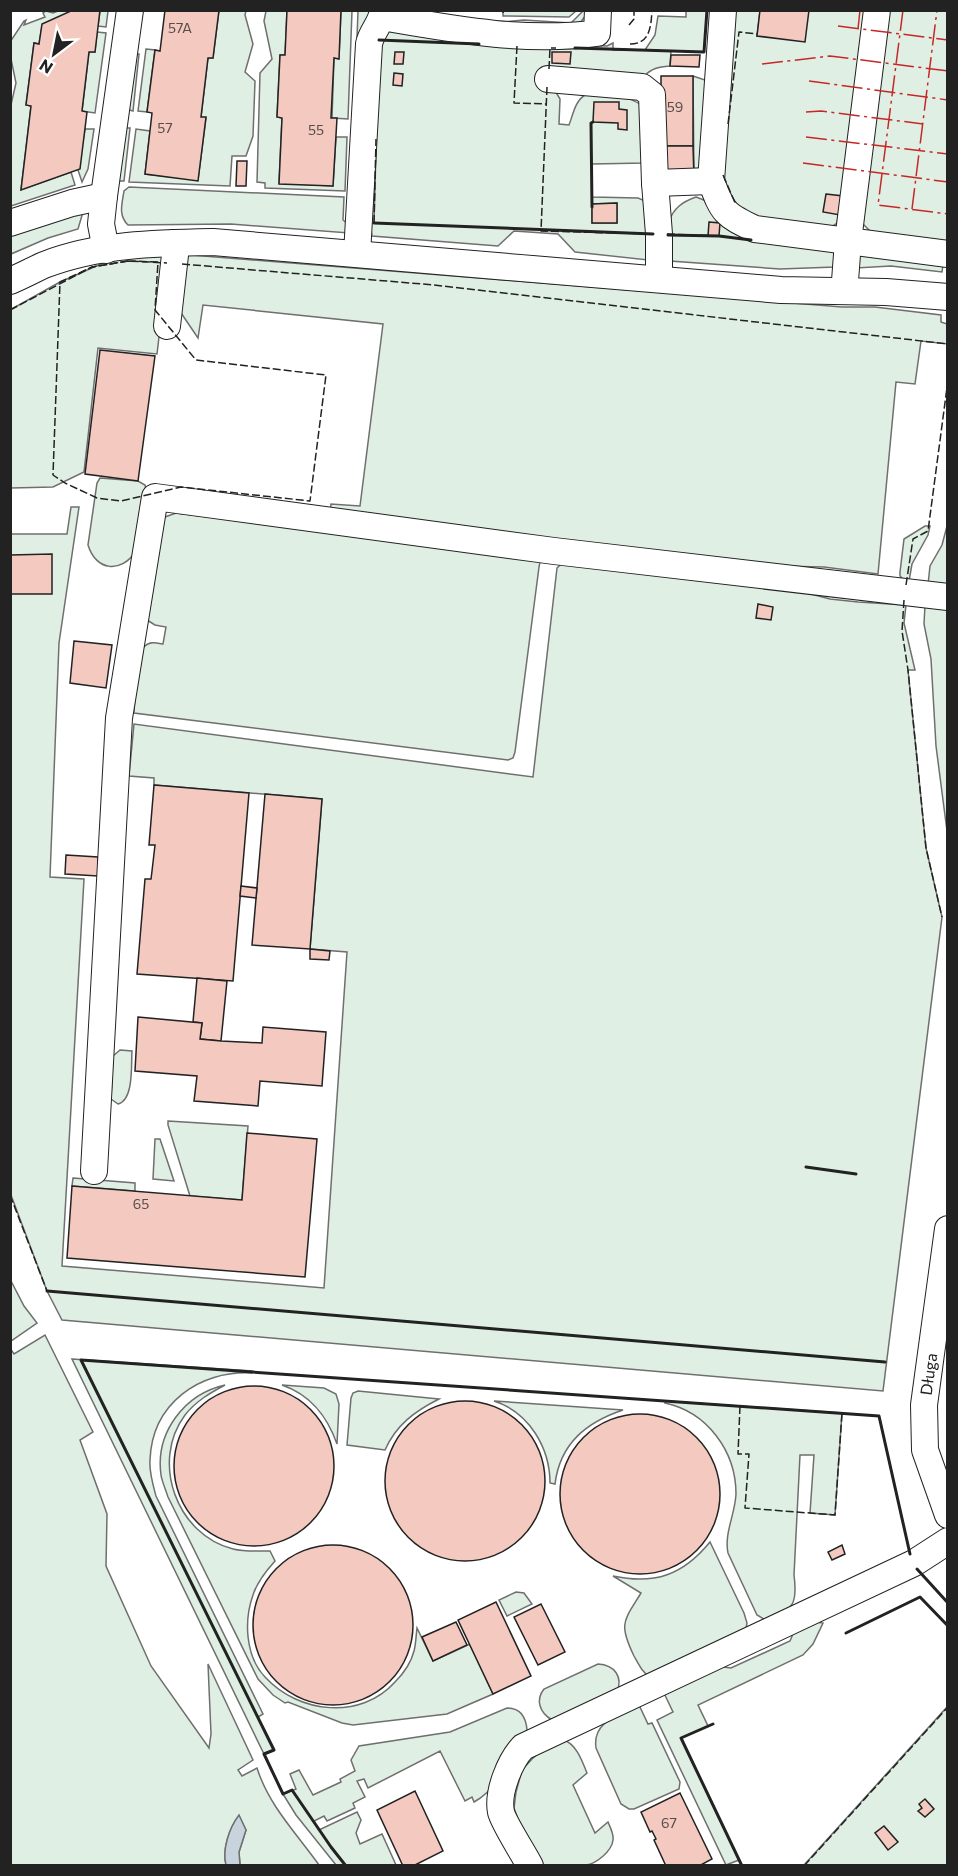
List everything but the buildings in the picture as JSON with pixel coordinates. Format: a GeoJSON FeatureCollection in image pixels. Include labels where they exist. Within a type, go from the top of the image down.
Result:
{"type":"FeatureCollection","features":[{"type":"Feature","properties":{"kind":"street"},"geometry":{"type":"LineString","coordinates":[[94,252],[101,224],[130,10]]}},
{"type":"Feature","properties":{"kind":"street"},"geometry":{"type":"LineString","coordinates":[[357,254],[369,44],[371,34],[383,14],[472,31],[573,36],[597,33],[598,10]]}},
{"type":"Feature","properties":{"kind":"street"},"geometry":{"type":"LineString","coordinates":[[723,10],[711,181],[721,207],[735,219],[755,229],[948,254]]}},
{"type":"Feature","properties":{"kind":"street"},"geometry":{"type":"LineString","coordinates":[[847,291],[845,280],[848,241],[877,10]]}},
{"type":"Feature","properties":{"kind":"street"},"geometry":{"type":"LineString","coordinates":[[548,79],[642,87],[652,95],[659,278]]}},
{"type":"Feature","properties":{"kind":"street"},"geometry":{"type":"LineString","coordinates":[[655,183],[711,181]]}},
{"type":"Feature","properties":{"kind":"street"},"geometry":{"type":"LineString","coordinates":[[10,223],[72,203],[104,196]]}},
{"type":"Feature","properties":{"kind":"street"},"geometry":{"type":"LineString","coordinates":[[10,281],[44,265],[94,252],[143,244],[213,242],[781,290],[917,293],[948,297]]}},
{"type":"Feature","properties":{"kind":"street"},"geometry":{"type":"LineString","coordinates":[[167,326],[175,255],[174,243]]}},
{"type":"Feature","properties":{"kind":"street"},"geometry":{"type":"LineString","coordinates":[[94,1171],[119,718],[155,495],[554,551],[948,597]]}},
{"type":"Feature","properties":{"kind":"street","name":"Długa"},"geometry":{"type":"LineString","coordinates":[[946,1505],[925,1450],[924,1405],[948,1229]]}},
{"type":"Feature","properties":{"kind":"street"},"geometry":{"type":"LineString","coordinates":[[530,1866],[501,1812],[502,1791],[508,1772],[513,1758],[523,1747],[914,1563],[948,1541]]}},
{"type":"Feature","properties":{"kind":"green space"},"geometry":{"type":"Polygon","coordinates":[[[503,10],[576,11],[569,17],[503,16],[503,10]]]}},
{"type":"Feature","properties":{"kind":"green space"},"geometry":{"type":"Polygon","coordinates":[[[46,11],[53,13],[73,11],[74,30],[42,26],[39,44],[34,43],[26,105],[31,106],[21,190],[71,172],[75,185],[11,206],[10,109],[16,83],[10,42],[24,21],[26,20],[24,25],[45,17],[43,13],[46,11]]]}},
{"type":"Feature","properties":{"kind":"green space"},"geometry":{"type":"Polygon","coordinates":[[[100,11],[108,11],[106,27],[98,26],[100,11]]]}},
{"type":"Feature","properties":{"kind":"green space"},"geometry":{"type":"Polygon","coordinates":[[[219,11],[246,11],[245,15],[253,44],[245,72],[255,81],[253,136],[246,156],[232,156],[230,186],[129,182],[136,129],[150,131],[145,174],[198,180],[206,118],[201,117],[208,58],[213,58],[219,11]]]}},
{"type":"Feature","properties":{"kind":"green space"},"geometry":{"type":"Polygon","coordinates":[[[266,11],[287,11],[285,55],[280,55],[277,117],[282,118],[279,183],[333,186],[336,137],[347,137],[345,191],[265,188],[265,183],[257,182],[260,73],[272,59],[264,21],[266,11]]]}},
{"type":"Feature","properties":{"kind":"green space"},"geometry":{"type":"Polygon","coordinates":[[[341,11],[352,11],[348,119],[332,118],[334,58],[339,58],[341,11]]]}},
{"type":"Feature","properties":{"kind":"green space"},"geometry":{"type":"Polygon","coordinates":[[[358,11],[374,11],[354,119],[358,11]]]}},
{"type":"Feature","properties":{"kind":"green space"},"geometry":{"type":"Polygon","coordinates":[[[583,11],[589,11],[580,23],[566,27],[506,24],[504,22],[524,20],[571,23],[583,11]]]}},
{"type":"Feature","properties":{"kind":"green space"},"geometry":{"type":"Polygon","coordinates":[[[686,11],[707,11],[704,52],[671,51],[670,66],[655,68],[643,77],[554,89],[560,99],[559,124],[569,125],[579,101],[590,93],[613,94],[641,105],[645,163],[592,164],[592,197],[643,200],[646,205],[648,260],[575,252],[558,234],[514,231],[498,246],[372,236],[370,223],[374,223],[379,40],[388,31],[485,41],[607,46],[613,43],[613,50],[645,50],[655,35],[658,16],[686,17],[686,11]],[[617,203],[592,204],[592,223],[617,223],[617,203]]]}},
{"type":"Feature","properties":{"kind":"green space"},"geometry":{"type":"Polygon","coordinates":[[[733,11],[760,11],[757,36],[809,11],[872,11],[837,223],[831,227],[775,224],[737,211],[721,179],[733,11]]]}},
{"type":"Feature","properties":{"kind":"green space"},"geometry":{"type":"Polygon","coordinates":[[[884,11],[947,11],[947,240],[939,244],[873,234],[863,224],[884,11]]]}},
{"type":"Feature","properties":{"kind":"green space"},"geometry":{"type":"Polygon","coordinates":[[[97,32],[106,33],[95,113],[82,111],[89,52],[95,52],[97,32]]]}},
{"type":"Feature","properties":{"kind":"green space"},"geometry":{"type":"Polygon","coordinates":[[[146,49],[155,50],[147,112],[138,111],[146,49]]]}},
{"type":"Feature","properties":{"kind":"green space"},"geometry":{"type":"Polygon","coordinates":[[[133,54],[139,54],[133,111],[126,109],[133,54]]]}},
{"type":"Feature","properties":{"kind":"green space"},"geometry":{"type":"Polygon","coordinates":[[[693,76],[705,80],[704,165],[694,178],[693,76]]]}},
{"type":"Feature","properties":{"kind":"green space"},"geometry":{"type":"Polygon","coordinates":[[[124,128],[130,128],[124,181],[117,181],[124,128]]]}},
{"type":"Feature","properties":{"kind":"green space"},"geometry":{"type":"Polygon","coordinates":[[[85,129],[94,129],[88,169],[82,182],[78,170],[85,129]]]}},
{"type":"Feature","properties":{"kind":"green space"},"geometry":{"type":"Polygon","coordinates":[[[129,187],[344,197],[343,220],[350,226],[349,233],[231,224],[128,225],[121,209],[124,191],[129,187]]]}},
{"type":"Feature","properties":{"kind":"green space"},"geometry":{"type":"Polygon","coordinates":[[[696,197],[836,251],[835,267],[780,269],[670,261],[669,221],[679,206],[696,197]]]}},
{"type":"Feature","properties":{"kind":"green space"},"geometry":{"type":"Polygon","coordinates":[[[83,212],[78,229],[48,238],[11,254],[11,234],[83,212]]]}},
{"type":"Feature","properties":{"kind":"green space"},"geometry":{"type":"Polygon","coordinates":[[[860,252],[943,265],[942,272],[891,266],[856,268],[860,252]]]}},
{"type":"Feature","properties":{"kind":"green space"},"geometry":{"type":"Polygon","coordinates":[[[160,254],[168,260],[157,354],[98,348],[84,472],[53,487],[11,488],[10,310],[60,282],[110,260],[160,254]]]}},
{"type":"Feature","properties":{"kind":"green space"},"geometry":{"type":"Polygon","coordinates":[[[185,256],[842,307],[875,307],[941,315],[941,322],[947,324],[948,344],[921,341],[915,384],[896,382],[878,574],[824,567],[775,566],[330,514],[331,504],[360,506],[383,324],[203,305],[198,338],[177,307],[185,256]]]}},
{"type":"Feature","properties":{"kind":"green space"},"geometry":{"type":"Polygon","coordinates":[[[100,478],[138,481],[145,485],[146,489],[136,551],[130,558],[116,566],[109,566],[97,560],[88,545],[97,483],[100,478]]]}},
{"type":"Feature","properties":{"kind":"green space"},"geometry":{"type":"Polygon","coordinates":[[[71,507],[79,507],[59,643],[50,877],[84,879],[62,1266],[324,1288],[347,952],[310,949],[322,799],[154,785],[154,778],[129,776],[134,724],[533,777],[557,568],[563,562],[788,588],[830,599],[906,605],[904,623],[915,670],[908,670],[926,848],[942,917],[883,1391],[62,1320],[47,1291],[11,1195],[11,534],[67,534],[71,507]]]}},
{"type":"Feature","properties":{"kind":"green space"},"geometry":{"type":"Polygon","coordinates":[[[176,513],[535,557],[540,562],[513,758],[508,760],[134,713],[139,658],[149,643],[163,644],[166,627],[155,625],[147,620],[159,523],[165,517],[176,513]]]}},
{"type":"Feature","properties":{"kind":"green space"},"geometry":{"type":"Polygon","coordinates":[[[925,526],[930,526],[928,535],[912,564],[909,581],[904,580],[900,572],[904,539],[925,526]]]}},
{"type":"Feature","properties":{"kind":"green space"},"geometry":{"type":"Polygon","coordinates":[[[947,526],[947,587],[928,585],[930,566],[942,545],[947,526]]]}},
{"type":"Feature","properties":{"kind":"green space"},"geometry":{"type":"Polygon","coordinates":[[[925,605],[947,608],[947,831],[936,746],[931,659],[924,624],[925,605]]]}},
{"type":"Feature","properties":{"kind":"green space"},"geometry":{"type":"Polygon","coordinates":[[[120,1050],[132,1051],[129,1089],[127,1096],[118,1104],[111,1099],[113,1056],[120,1050]]]}},
{"type":"Feature","properties":{"kind":"green space"},"geometry":{"type":"Polygon","coordinates":[[[168,1121],[248,1126],[242,1200],[190,1196],[168,1121]]]}},
{"type":"Feature","properties":{"kind":"green space"},"geometry":{"type":"Polygon","coordinates":[[[155,1139],[160,1139],[174,1181],[153,1179],[155,1139]]]}},
{"type":"Feature","properties":{"kind":"green space"},"geometry":{"type":"Polygon","coordinates":[[[73,1178],[135,1183],[135,1191],[72,1186],[73,1178]]]}},
{"type":"Feature","properties":{"kind":"green space"},"geometry":{"type":"Polygon","coordinates":[[[10,1279],[24,1306],[37,1323],[11,1341],[10,1279]]]}},
{"type":"Feature","properties":{"kind":"green space"},"geometry":{"type":"Polygon","coordinates":[[[45,1335],[93,1432],[80,1440],[107,1514],[106,1566],[151,1666],[209,1748],[211,1734],[208,1664],[253,1760],[238,1770],[242,1776],[257,1768],[276,1807],[319,1865],[240,1865],[239,1852],[246,1830],[239,1816],[227,1840],[226,1865],[11,1865],[10,1348],[14,1354],[45,1335]]]}},
{"type":"Feature","properties":{"kind":"green space"},"geometry":{"type":"Polygon","coordinates":[[[72,1359],[252,1371],[252,1373],[214,1377],[182,1394],[159,1422],[153,1440],[150,1469],[156,1496],[263,1714],[258,1717],[274,1750],[264,1754],[72,1359]]]}},
{"type":"Feature","properties":{"kind":"green space"},"geometry":{"type":"Polygon","coordinates":[[[225,1385],[199,1401],[185,1415],[175,1434],[170,1454],[170,1474],[175,1494],[184,1513],[197,1529],[213,1541],[233,1549],[270,1551],[275,1561],[257,1586],[248,1615],[248,1637],[253,1659],[265,1677],[295,1699],[312,1705],[330,1708],[348,1707],[365,1702],[381,1694],[404,1671],[414,1651],[417,1628],[433,1661],[470,1644],[493,1694],[447,1714],[353,1725],[288,1702],[285,1703],[273,1695],[258,1679],[168,1497],[161,1475],[160,1459],[163,1444],[176,1417],[197,1397],[225,1385]]]}},
{"type":"Feature","properties":{"kind":"green space"},"geometry":{"type":"Polygon","coordinates":[[[282,1385],[324,1388],[336,1394],[339,1404],[337,1444],[328,1424],[317,1408],[301,1394],[282,1385]]]}},
{"type":"Feature","properties":{"kind":"green space"},"geometry":{"type":"Polygon","coordinates":[[[358,1391],[439,1399],[407,1420],[389,1441],[385,1450],[347,1445],[351,1398],[353,1393],[358,1391]]]}},
{"type":"Feature","properties":{"kind":"green space"},"geometry":{"type":"Polygon","coordinates":[[[494,1401],[623,1410],[598,1421],[577,1436],[563,1457],[555,1484],[550,1483],[546,1457],[535,1433],[518,1414],[494,1401]]]}},
{"type":"Feature","properties":{"kind":"green space"},"geometry":{"type":"Polygon","coordinates":[[[666,1401],[842,1413],[835,1515],[810,1513],[814,1455],[800,1455],[794,1600],[788,1609],[776,1617],[767,1621],[757,1615],[728,1553],[727,1538],[736,1494],[735,1478],[725,1449],[706,1424],[694,1415],[665,1403],[666,1401]]]}},
{"type":"Feature","properties":{"kind":"green space"},"geometry":{"type":"Polygon","coordinates":[[[710,1542],[744,1613],[747,1623],[745,1634],[651,1678],[643,1671],[634,1656],[625,1629],[627,1617],[641,1593],[613,1576],[642,1579],[667,1575],[679,1570],[710,1542]]]}},
{"type":"Feature","properties":{"kind":"green space"},"geometry":{"type":"Polygon","coordinates":[[[516,1592],[524,1593],[532,1604],[507,1616],[499,1600],[516,1592]]]}},
{"type":"Feature","properties":{"kind":"green space"},"geometry":{"type":"Polygon","coordinates":[[[816,1622],[823,1623],[813,1644],[803,1655],[698,1705],[708,1726],[681,1738],[739,1860],[726,1865],[657,1720],[673,1712],[662,1689],[716,1666],[731,1668],[790,1641],[795,1629],[816,1622]]]}},
{"type":"Feature","properties":{"kind":"green space"},"geometry":{"type":"Polygon","coordinates":[[[598,1664],[613,1669],[616,1673],[619,1681],[617,1692],[552,1720],[544,1714],[539,1702],[544,1689],[598,1664]]]}},
{"type":"Feature","properties":{"kind":"green space"},"geometry":{"type":"Polygon","coordinates":[[[639,1705],[648,1724],[652,1723],[680,1782],[679,1789],[634,1809],[629,1809],[621,1804],[596,1748],[596,1739],[598,1731],[609,1720],[639,1705]]]}},
{"type":"Feature","properties":{"kind":"green space"},"geometry":{"type":"Polygon","coordinates":[[[947,1707],[947,1865],[804,1865],[947,1707]]]}},
{"type":"Feature","properties":{"kind":"green space"},"geometry":{"type":"Polygon","coordinates":[[[507,1708],[512,1708],[522,1714],[527,1730],[498,1780],[474,1802],[472,1797],[465,1801],[440,1751],[368,1788],[364,1779],[357,1781],[365,1797],[353,1803],[355,1808],[327,1821],[324,1816],[314,1821],[319,1830],[357,1812],[361,1820],[356,1833],[360,1844],[382,1834],[396,1865],[336,1865],[296,1815],[283,1794],[296,1789],[290,1774],[299,1770],[313,1795],[341,1782],[340,1779],[355,1771],[351,1760],[359,1746],[450,1732],[507,1708]]]}},
{"type":"Feature","properties":{"kind":"green space"},"geometry":{"type":"Polygon","coordinates":[[[564,1740],[576,1749],[587,1773],[573,1785],[595,1833],[608,1822],[613,1835],[612,1844],[603,1856],[590,1864],[581,1866],[542,1865],[514,1808],[522,1770],[542,1750],[564,1740]]]}},
{"type":"Feature","properties":{"kind":"shaded area"},"geometry":{"type":"Polygon","coordinates":[[[239,1815],[246,1830],[239,1852],[240,1865],[226,1865],[227,1839],[239,1815]]]}},
{"type":"Feature","properties":{"kind":"tram line"},"geometry":{"type":"LineString","coordinates":[[948,678],[948,755]]}},
{"type":"Feature","properties":{"kind":"fence"},"geometry":{"type":"LineString","coordinates":[[629,25],[634,19],[634,10]]}},
{"type":"Feature","properties":{"kind":"fence"},"geometry":{"type":"LineString","coordinates":[[630,44],[645,38],[650,28],[652,10]]}},
{"type":"Feature","properties":{"kind":"fence"},"geometry":{"type":"LineString","coordinates":[[574,48],[704,52],[707,10]]}},
{"type":"Feature","properties":{"kind":"fence"},"geometry":{"type":"LineString","coordinates":[[728,124],[739,32],[757,34]]}},
{"type":"Feature","properties":{"kind":"fence"},"geometry":{"type":"LineString","coordinates":[[517,46],[514,103],[547,104]]}},
{"type":"Feature","properties":{"kind":"fence"},"geometry":{"type":"LineString","coordinates":[[549,69],[550,48],[556,48]]}},
{"type":"Feature","properties":{"kind":"fence"},"geometry":{"type":"LineString","coordinates":[[547,87],[541,231],[652,234]]}},
{"type":"Feature","properties":{"kind":"fence"},"geometry":{"type":"LineString","coordinates":[[374,223],[376,139]]}},
{"type":"Feature","properties":{"kind":"fence"},"geometry":{"type":"LineString","coordinates":[[723,175],[736,205]]}},
{"type":"Feature","properties":{"kind":"fence"},"geometry":{"type":"LineString","coordinates":[[667,234],[751,240]]}},
{"type":"Feature","properties":{"kind":"fence"},"geometry":{"type":"LineString","coordinates":[[128,261],[158,262],[155,310],[196,360],[326,375],[310,501],[181,487],[121,501],[97,498],[53,475],[60,282],[92,267],[128,261]]}},
{"type":"Feature","properties":{"kind":"fence"},"geometry":{"type":"LineString","coordinates":[[10,310],[92,267],[128,261],[167,263]]}},
{"type":"Feature","properties":{"kind":"fence"},"geometry":{"type":"LineString","coordinates":[[182,264],[434,285],[948,344]]}},
{"type":"Feature","properties":{"kind":"fence"},"geometry":{"type":"LineString","coordinates":[[906,585],[913,539],[928,531],[948,380]]}},
{"type":"Feature","properties":{"kind":"fence"},"geometry":{"type":"LineString","coordinates":[[904,600],[902,631],[926,848],[942,917]]}},
{"type":"Feature","properties":{"kind":"fence"},"geometry":{"type":"LineString","coordinates":[[10,1195],[47,1291]]}},
{"type":"Feature","properties":{"kind":"fence"},"geometry":{"type":"LineString","coordinates":[[740,1406],[738,1454],[749,1454],[745,1508],[835,1515],[842,1413]]}},
{"type":"Feature","properties":{"kind":"fence"},"geometry":{"type":"LineString","coordinates":[[804,1866],[948,1707]]}},
{"type":"Feature","properties":{"kind":"wall"},"geometry":{"type":"LineString","coordinates":[[575,48],[704,52],[707,10]]}},
{"type":"Feature","properties":{"kind":"wall"},"geometry":{"type":"LineString","coordinates":[[379,40],[479,44]]}},
{"type":"Feature","properties":{"kind":"wall"},"geometry":{"type":"LineString","coordinates":[[592,207],[591,123],[593,122]]}},
{"type":"Feature","properties":{"kind":"wall"},"geometry":{"type":"LineString","coordinates":[[374,223],[653,234]]}},
{"type":"Feature","properties":{"kind":"wall"},"geometry":{"type":"LineString","coordinates":[[668,235],[719,236],[751,240]]}},
{"type":"Feature","properties":{"kind":"wall"},"geometry":{"type":"LineString","coordinates":[[806,1167],[856,1174]]}},
{"type":"Feature","properties":{"kind":"wall"},"geometry":{"type":"LineString","coordinates":[[47,1291],[885,1362]]}},
{"type":"Feature","properties":{"kind":"wall"},"geometry":{"type":"LineString","coordinates":[[346,1866],[292,1790],[283,1794],[264,1754],[274,1750],[81,1360],[879,1416],[910,1554]]}},
{"type":"Feature","properties":{"kind":"wall"},"geometry":{"type":"LineString","coordinates":[[917,1569],[948,1603]]}},
{"type":"Feature","properties":{"kind":"wall"},"geometry":{"type":"LineString","coordinates":[[846,1633],[920,1597],[948,1626]]}},
{"type":"Feature","properties":{"kind":"wall"},"geometry":{"type":"LineString","coordinates":[[713,1724],[681,1738],[742,1866]]}},
{"type":"Feature","properties":{"kind":"power"},"geometry":{"type":"LineString","coordinates":[[858,29],[860,10]]}},
{"type":"Feature","properties":{"kind":"power"},"geometry":{"type":"LineString","coordinates":[[903,10],[878,205],[948,214]]}},
{"type":"Feature","properties":{"kind":"power"},"geometry":{"type":"LineString","coordinates":[[912,209],[937,10]]}},
{"type":"Feature","properties":{"kind":"power"},"geometry":{"type":"LineString","coordinates":[[838,26],[948,40]]}},
{"type":"Feature","properties":{"kind":"power"},"geometry":{"type":"LineString","coordinates":[[762,64],[830,56],[948,71]]}},
{"type":"Feature","properties":{"kind":"power"},"geometry":{"type":"LineString","coordinates":[[809,81],[948,100]]}},
{"type":"Feature","properties":{"kind":"power"},"geometry":{"type":"LineString","coordinates":[[806,112],[821,111],[923,124]]}},
{"type":"Feature","properties":{"kind":"power"},"geometry":{"type":"LineString","coordinates":[[806,137],[948,154]]}},
{"type":"Feature","properties":{"kind":"power"},"geometry":{"type":"LineString","coordinates":[[803,163],[948,182]]}}]}
